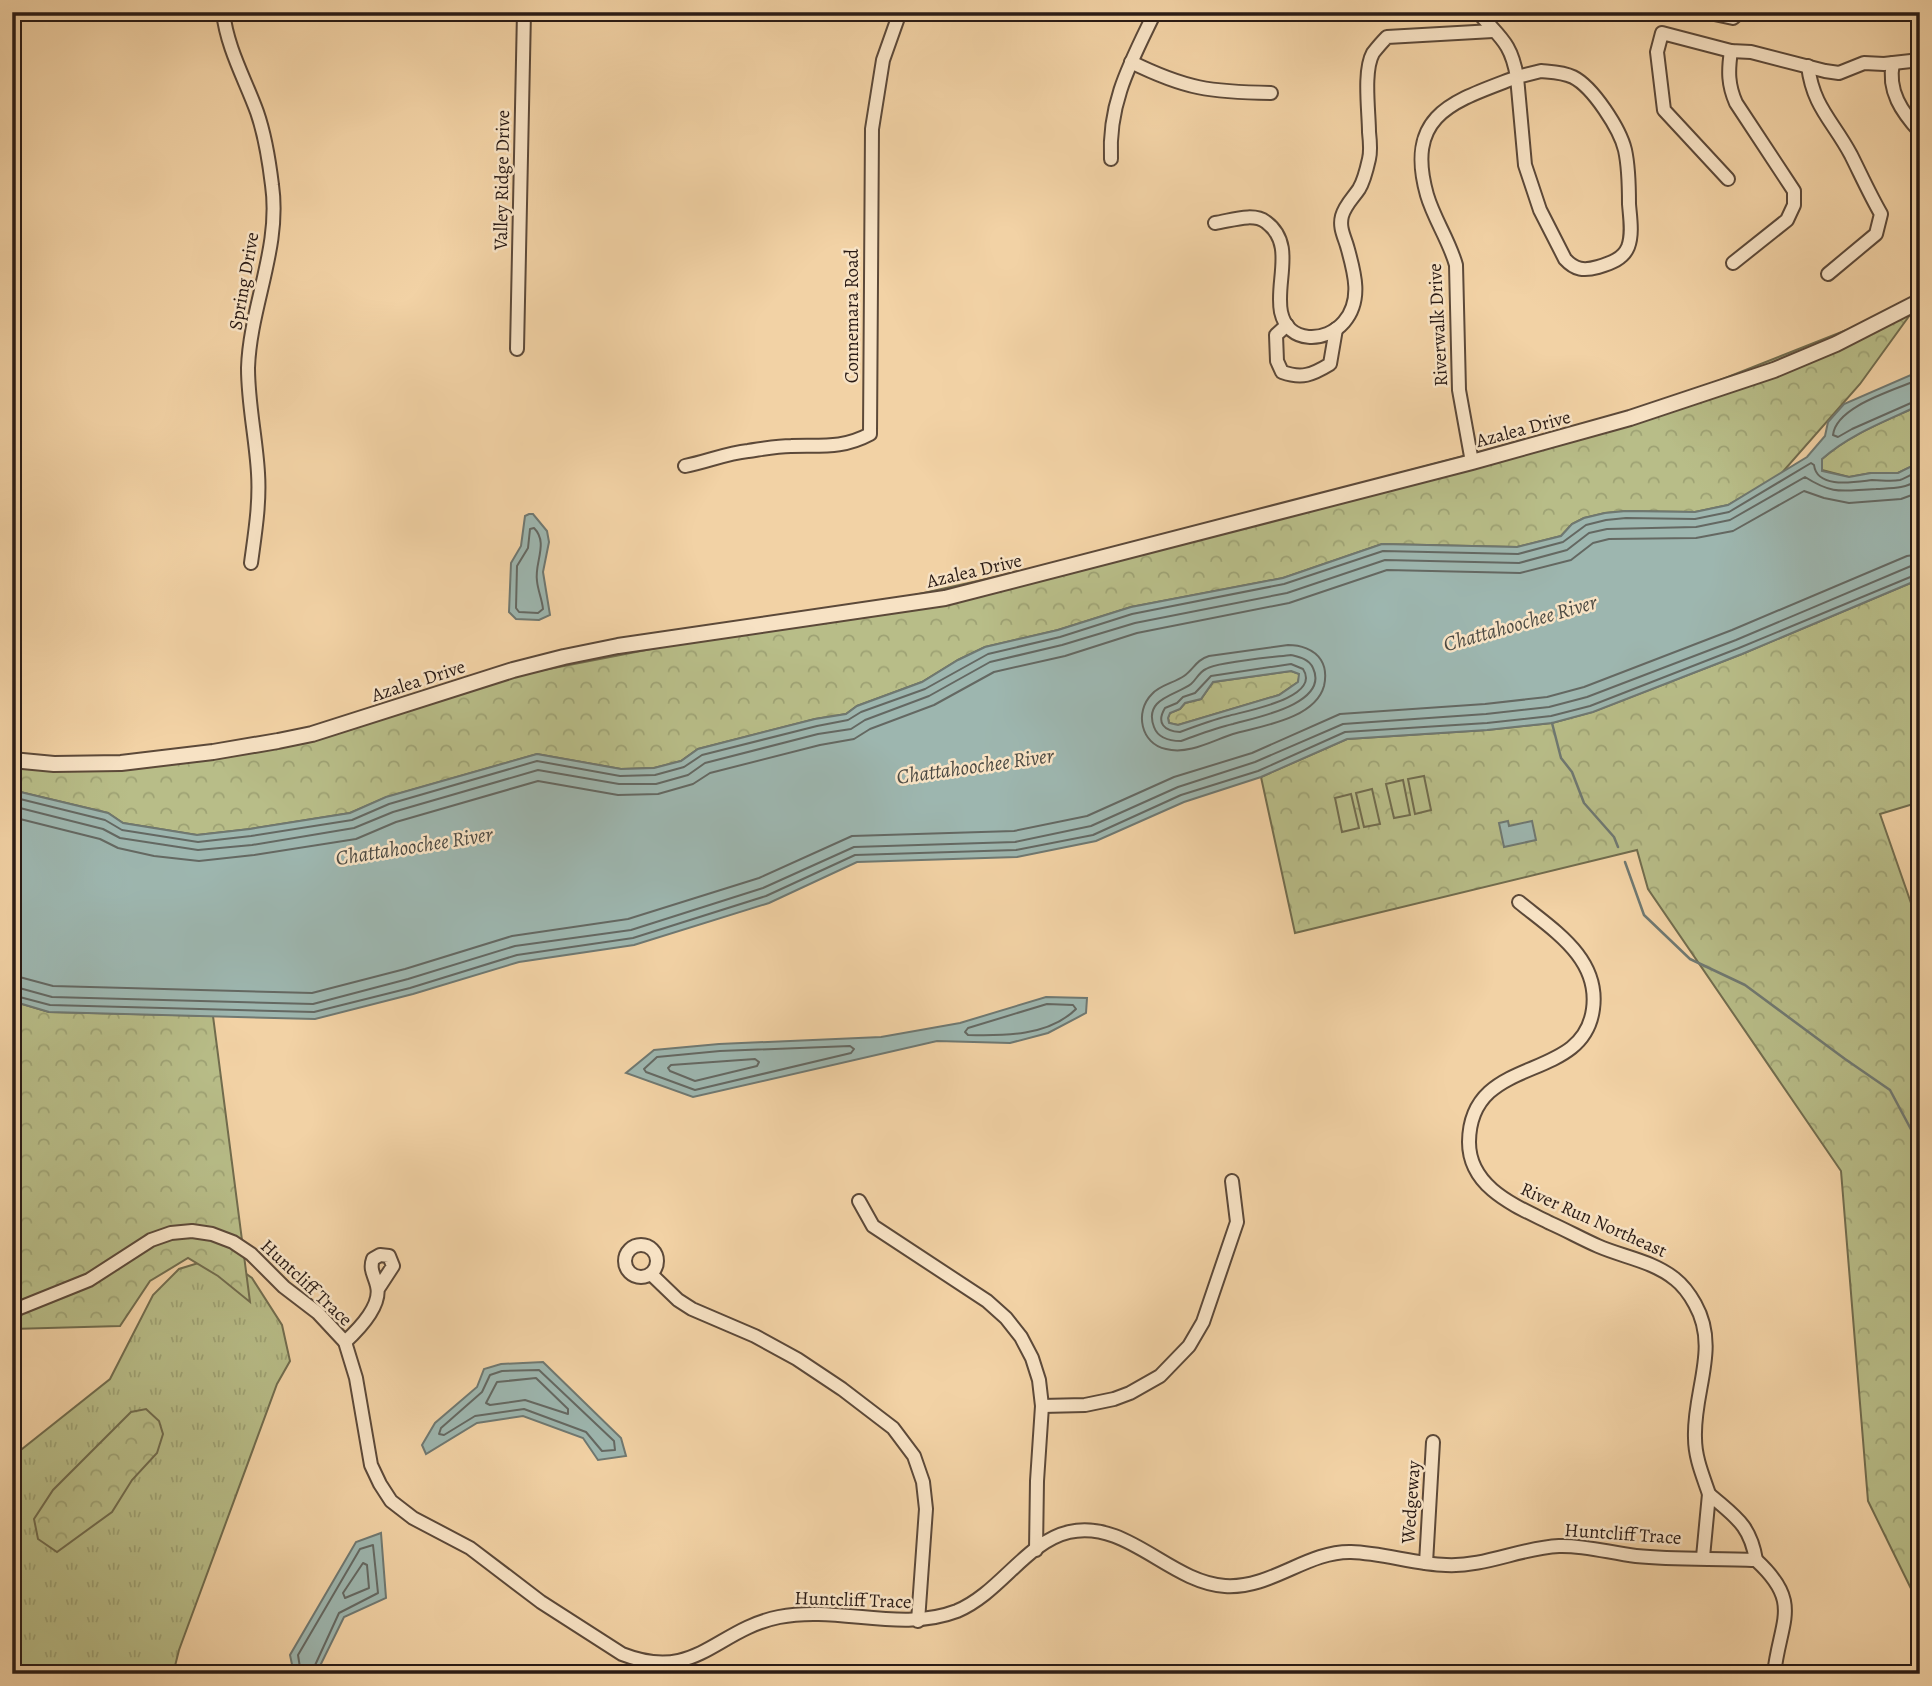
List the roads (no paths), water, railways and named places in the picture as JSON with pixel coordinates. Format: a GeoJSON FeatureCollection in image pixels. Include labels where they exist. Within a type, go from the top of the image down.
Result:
{"type":"FeatureCollection","features":[{"type":"Feature","properties":{"kind":"street","name":"Spring Drive"},"geometry":{"type":"LineString","coordinates":[[223,12],[234,60],[263,131],[273,187],[270,251],[248,366],[249,399],[259,477],[258,512],[251,563]]}},
{"type":"Feature","properties":{"kind":"street","name":"Valley Ridge Drive"},"geometry":{"type":"LineString","coordinates":[[517,349],[524,12]]}},
{"type":"Feature","properties":{"kind":"street","name":"Connemara Road"},"geometry":{"type":"LineString","coordinates":[[685,466],[744,451],[791,446],[831,447],[858,441],[870,435],[872,128],[883,60],[900,12]]}},
{"type":"Feature","properties":{"kind":"street"},"geometry":{"type":"LineString","coordinates":[[1111,159],[1112,114],[1120,87],[1155,12]]}},
{"type":"Feature","properties":{"kind":"street"},"geometry":{"type":"LineString","coordinates":[[1478,12],[1514,55],[1524,165],[1540,210],[1565,259],[1572,267],[1581,270],[1619,259],[1628,249],[1630,224],[1628,169],[1625,150],[1615,126],[1587,88],[1574,77],[1542,71],[1517,77]]}},
{"type":"Feature","properties":{"kind":"street"},"geometry":{"type":"LineString","coordinates":[[1705,12],[1733,18],[1740,12]]}},
{"type":"Feature","properties":{"kind":"street"},"geometry":{"type":"LineString","coordinates":[[1215,223],[1253,217],[1264,220],[1275,230],[1283,251],[1281,311],[1287,325],[1296,333],[1312,338],[1321,337],[1336,329],[1349,316],[1356,288],[1341,230],[1342,215],[1360,187],[1370,157],[1368,98],[1372,55],[1387,37],[1493,31]]}},
{"type":"Feature","properties":{"kind":"street"},"geometry":{"type":"LineString","coordinates":[[1728,179],[1664,110],[1657,52],[1662,33],[1731,51],[1751,52],[1839,73],[1864,62],[1920,60]]}},
{"type":"Feature","properties":{"kind":"street"},"geometry":{"type":"LineString","coordinates":[[1731,51],[1728,74],[1736,103],[1794,191],[1794,205],[1787,220],[1733,263]]}},
{"type":"Feature","properties":{"kind":"street"},"geometry":{"type":"LineString","coordinates":[[1131,62],[1195,89],[1271,93]]}},
{"type":"Feature","properties":{"kind":"street"},"geometry":{"type":"LineString","coordinates":[[1893,63],[1890,77],[1894,95],[1920,132]]}},
{"type":"Feature","properties":{"kind":"street"},"geometry":{"type":"LineString","coordinates":[[1808,66],[1818,105],[1850,152],[1881,214],[1876,234],[1828,274]]}},
{"type":"Feature","properties":{"kind":"street","name":"Riverwalk Drive"},"geometry":{"type":"LineString","coordinates":[[1472,462],[1459,390],[1456,265],[1451,245],[1427,195],[1422,149],[1429,127],[1446,107],[1461,98],[1517,77]]}},
{"type":"Feature","properties":{"kind":"street","name":"Azalea Drive"},"geometry":{"type":"LineString","coordinates":[[12,760],[54,764],[121,763],[213,752],[312,734],[513,670],[564,657],[618,646],[945,598],[1472,462],[1630,418],[1774,370],[1836,344],[1920,301]]}},
{"type":"Feature","properties":{"kind":"street"},"geometry":{"type":"LineString","coordinates":[[1287,325],[1276,335],[1277,361],[1282,372],[1296,377],[1311,376],[1330,365],[1336,329]]}},
{"type":"Feature","properties":{"kind":"street","name":"River Run Northeast"},"geometry":{"type":"LineString","coordinates":[[1520,902],[1569,943],[1581,957],[1592,984],[1593,1012],[1586,1032],[1576,1045],[1553,1059],[1505,1080],[1484,1097],[1476,1110],[1471,1127],[1469,1144],[1472,1161],[1484,1182],[1506,1200],[1597,1246],[1661,1269],[1689,1293],[1701,1315],[1707,1337],[1695,1439],[1699,1465],[1709,1494],[1703,1558]]}},
{"type":"Feature","properties":{"kind":"street"},"geometry":{"type":"LineString","coordinates":[[1042,1406],[1085,1405],[1130,1393],[1160,1376],[1189,1346],[1203,1322],[1237,1222],[1232,1181]]}},
{"type":"Feature","properties":{"kind":"street"},"geometry":{"type":"LineString","coordinates":[[859,1201],[873,1226],[987,1301],[1006,1318],[1021,1337],[1039,1380],[1042,1406],[1036,1550]]}},
{"type":"Feature","properties":{"kind":"street","name":"Huntcliff Trace"},"geometry":{"type":"LineString","coordinates":[[12,1311],[89,1280],[152,1240],[171,1233],[192,1231],[212,1234],[233,1242],[318,1314],[345,1342],[356,1378],[372,1465],[391,1501],[413,1518],[470,1548],[541,1602],[622,1654],[636,1660],[670,1664],[699,1654],[754,1624],[795,1614],[822,1613],[918,1621],[958,1610],[979,1600],[1036,1550],[1052,1539],[1070,1532],[1090,1531],[1111,1535],[1188,1577],[1224,1586],[1260,1583],[1310,1562],[1350,1552],[1447,1565],[1476,1564],[1559,1546],[1638,1556],[1756,1560]]}},
{"type":"Feature","properties":{"kind":"street"},"geometry":{"type":"LineString","coordinates":[[651,1274],[678,1300],[692,1309],[755,1336],[797,1359],[882,1419],[903,1439],[914,1456],[925,1491],[918,1621]]}},
{"type":"Feature","properties":{"kind":"street"},"geometry":{"type":"LineString","coordinates":[[345,1342],[366,1318],[378,1289]]}},
{"type":"Feature","properties":{"kind":"street","name":"Wedgeway"},"geometry":{"type":"LineString","coordinates":[[1426,1563],[1433,1443]]}},
{"type":"Feature","properties":{"kind":"street","name":"River Run Northeast"},"geometry":{"type":"LineString","coordinates":[[1709,1494],[1747,1529],[1753,1542],[1756,1560]]}},
{"type":"Feature","properties":{"kind":"street"},"geometry":{"type":"LineString","coordinates":[[1756,1560],[1776,1579],[1786,1604],[1786,1619],[1774,1674]]}},
{"type":"Feature","properties":{"kind":"water","name":"Chattahoochee River"},"geometry":{"type":"Polygon","coordinates":[[[1920,371],[1920,405],[1844,442],[1822,459],[1822,471],[1849,477],[1871,473],[1898,473],[1920,462],[1920,579],[1742,654],[1593,712],[1552,723],[1347,739],[1261,777],[1184,802],[1096,841],[1017,857],[857,862],[769,903],[634,945],[519,962],[413,994],[315,1019],[49,1012],[12,1001],[12,790],[108,813],[123,823],[197,835],[350,813],[386,797],[537,754],[621,769],[654,768],[681,761],[698,749],[815,719],[846,714],[857,706],[922,682],[985,647],[1058,630],[1131,607],[1283,578],[1382,544],[1517,547],[1561,536],[1572,524],[1605,513],[1695,512],[1728,505],[1807,457],[1825,436],[1828,422],[1844,404],[1920,371]],[[1291,671],[1213,682],[1201,699],[1185,703],[1180,709],[1170,713],[1169,723],[1178,725],[1279,695],[1298,682],[1299,674],[1291,671]]]}},
{"type":"Feature","properties":{"kind":"water"},"geometry":{"type":"Polygon","coordinates":[[[533,514],[547,531],[549,542],[543,572],[550,615],[539,620],[516,619],[509,612],[511,563],[521,546],[525,516],[533,514]]]}},
{"type":"Feature","properties":{"kind":"water"},"geometry":{"type":"Polygon","coordinates":[[[1508,821],[1509,826],[1532,821],[1536,840],[1504,847],[1499,823],[1508,821]]]}},
{"type":"Feature","properties":{"kind":"water"},"geometry":{"type":"Polygon","coordinates":[[[1046,997],[1087,998],[1086,1013],[1048,1033],[1010,1043],[937,1041],[693,1097],[626,1073],[654,1050],[719,1044],[881,1037],[960,1023],[1046,997]]]}},
{"type":"Feature","properties":{"kind":"water"},"geometry":{"type":"Polygon","coordinates":[[[543,1362],[621,1438],[626,1456],[598,1460],[583,1438],[523,1416],[477,1423],[426,1454],[422,1445],[435,1423],[477,1387],[484,1369],[501,1364],[543,1362]]]}},
{"type":"Feature","properties":{"kind":"water"},"geometry":{"type":"Polygon","coordinates":[[[381,1533],[386,1598],[344,1617],[317,1672],[294,1674],[290,1655],[356,1542],[381,1533]]]}},
{"type":"Feature","properties":{"kind":"waterway"},"geometry":{"type":"LineString","coordinates":[[1552,723],[1561,758],[1572,772],[1584,803],[1614,837],[1618,847]]}},
{"type":"Feature","properties":{"kind":"waterway"},"geometry":{"type":"LineString","coordinates":[[1625,862],[1644,915],[1690,959],[1745,985],[1890,1090],[1920,1152]]}}]}
